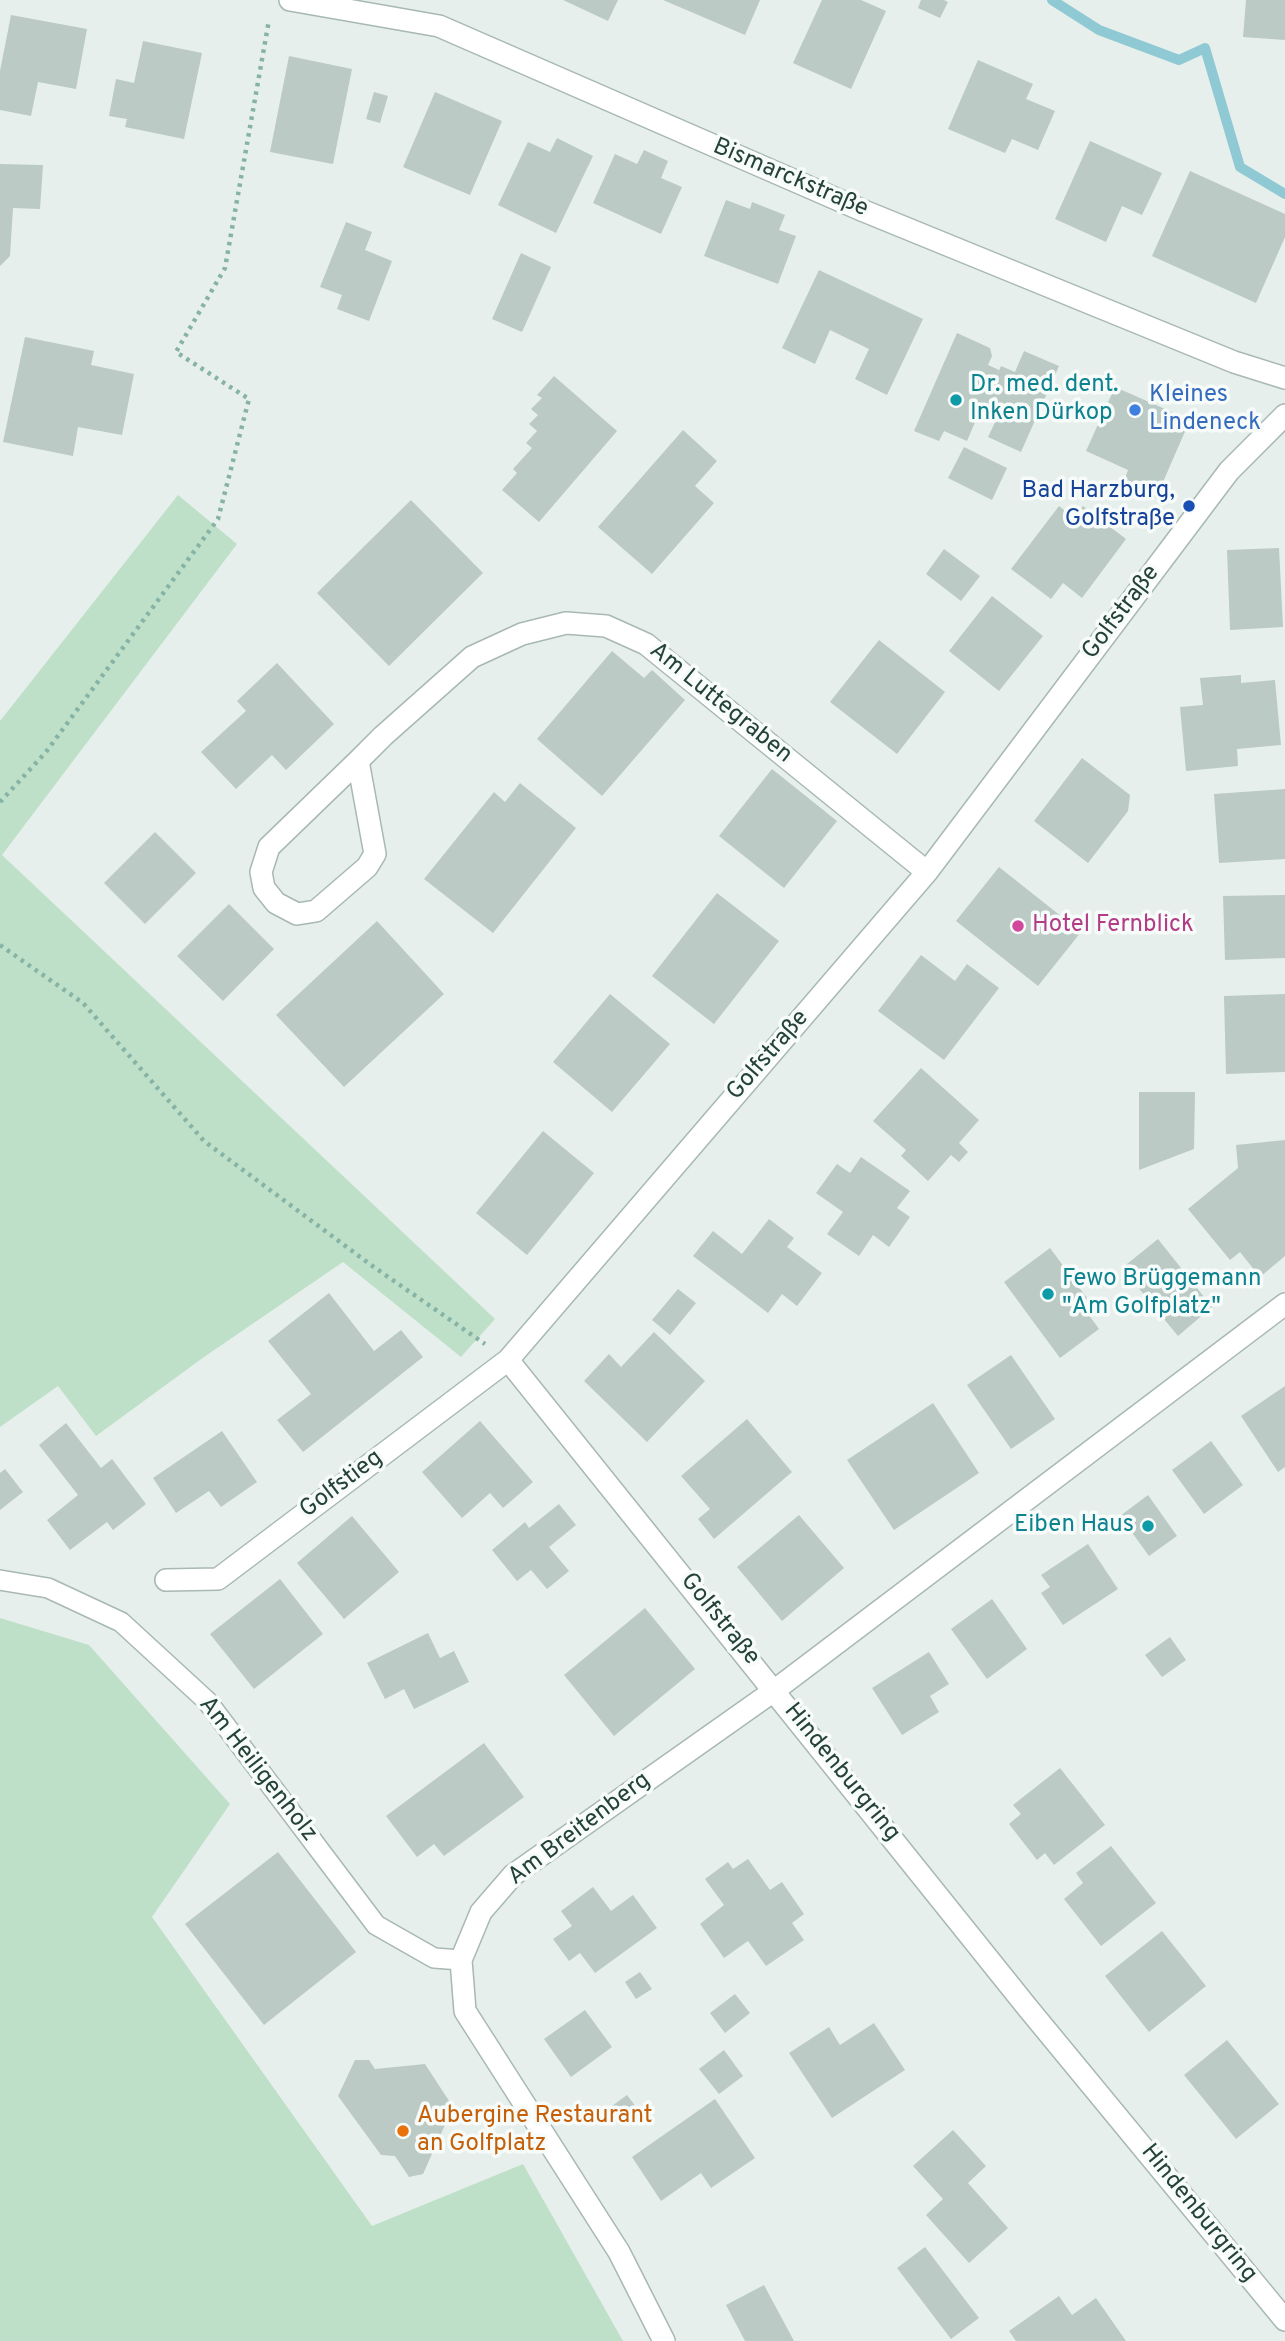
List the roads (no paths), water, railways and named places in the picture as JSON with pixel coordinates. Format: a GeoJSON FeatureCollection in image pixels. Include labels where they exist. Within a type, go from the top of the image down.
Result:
{"type":"FeatureCollection","features":[{"type":"Feature","properties":{"kind":"street","name":"Bismarckstraße"},"geometry":{"type":"LineString","coordinates":[[290,0],[439,26],[864,211],[1234,362],[1285,378]]}},
{"type":"Feature","properties":{"kind":"street","name":"Golfstraße"},"geometry":{"type":"LineString","coordinates":[[775,1690],[508,1360],[927,872],[1229,471],[1285,415]]}},
{"type":"Feature","properties":{"kind":"street","name":"Am Luttegraben"},"geometry":{"type":"LineString","coordinates":[[358,761],[375,853],[367,867],[316,911],[297,914],[276,903],[264,888],[261,872],[269,847],[358,761],[472,657],[523,634],[566,623],[606,626],[646,644],[927,872]]}},
{"type":"Feature","properties":{"kind":"street","name":"Hindenburgring"},"geometry":{"type":"LineString","coordinates":[[1285,1304],[775,1690],[1027,2007],[1285,2320]]}},
{"type":"Feature","properties":{"kind":"street","name":"Golfstieg"},"geometry":{"type":"LineString","coordinates":[[166,1580],[218,1579],[508,1360]]}},
{"type":"Feature","properties":{"kind":"street","name":"Am Breitenberg"},"geometry":{"type":"LineString","coordinates":[[664,2341],[619,2252],[465,2011],[461,1960],[481,1912],[513,1875],[775,1690]]}},
{"type":"Feature","properties":{"kind":"lane","name":"Am Heiligenholz"},"geometry":{"type":"LineString","coordinates":[[0,1580],[48,1588],[121,1622],[207,1701],[376,1924],[435,1958],[461,1960]]}},
{"type":"Feature","properties":{"kind":"waterway"},"geometry":{"type":"LineString","coordinates":[[1052,0],[1099,30],[1179,60],[1205,48],[1240,167],[1285,194]]}},
{"type":"Feature","properties":{"kind":"place","name":"Dr. med. dent. Inken Dürkop"},"geometry":{"type":"Point","coordinates":[956,400]}},
{"type":"Feature","properties":{"kind":"place","name":"Kleines Lindeneck"},"geometry":{"type":"Point","coordinates":[1135,410]}},
{"type":"Feature","properties":{"kind":"place","name":"Bad Harzburg, Golfstraße"},"geometry":{"type":"Point","coordinates":[1189,506]}},
{"type":"Feature","properties":{"kind":"place","name":"Hotel Fernblick"},"geometry":{"type":"Point","coordinates":[1018,926]}},
{"type":"Feature","properties":{"kind":"place","name":"Fewo Brüggemann \"Am Golfplatz\""},"geometry":{"type":"Point","coordinates":[1048,1294]}},
{"type":"Feature","properties":{"kind":"place","name":"Eiben Haus"},"geometry":{"type":"Point","coordinates":[1148,1526]}},
{"type":"Feature","properties":{"kind":"place","name":"Aubergine Restaurant an Golfplatz"},"geometry":{"type":"Point","coordinates":[403,2131]}}]}
